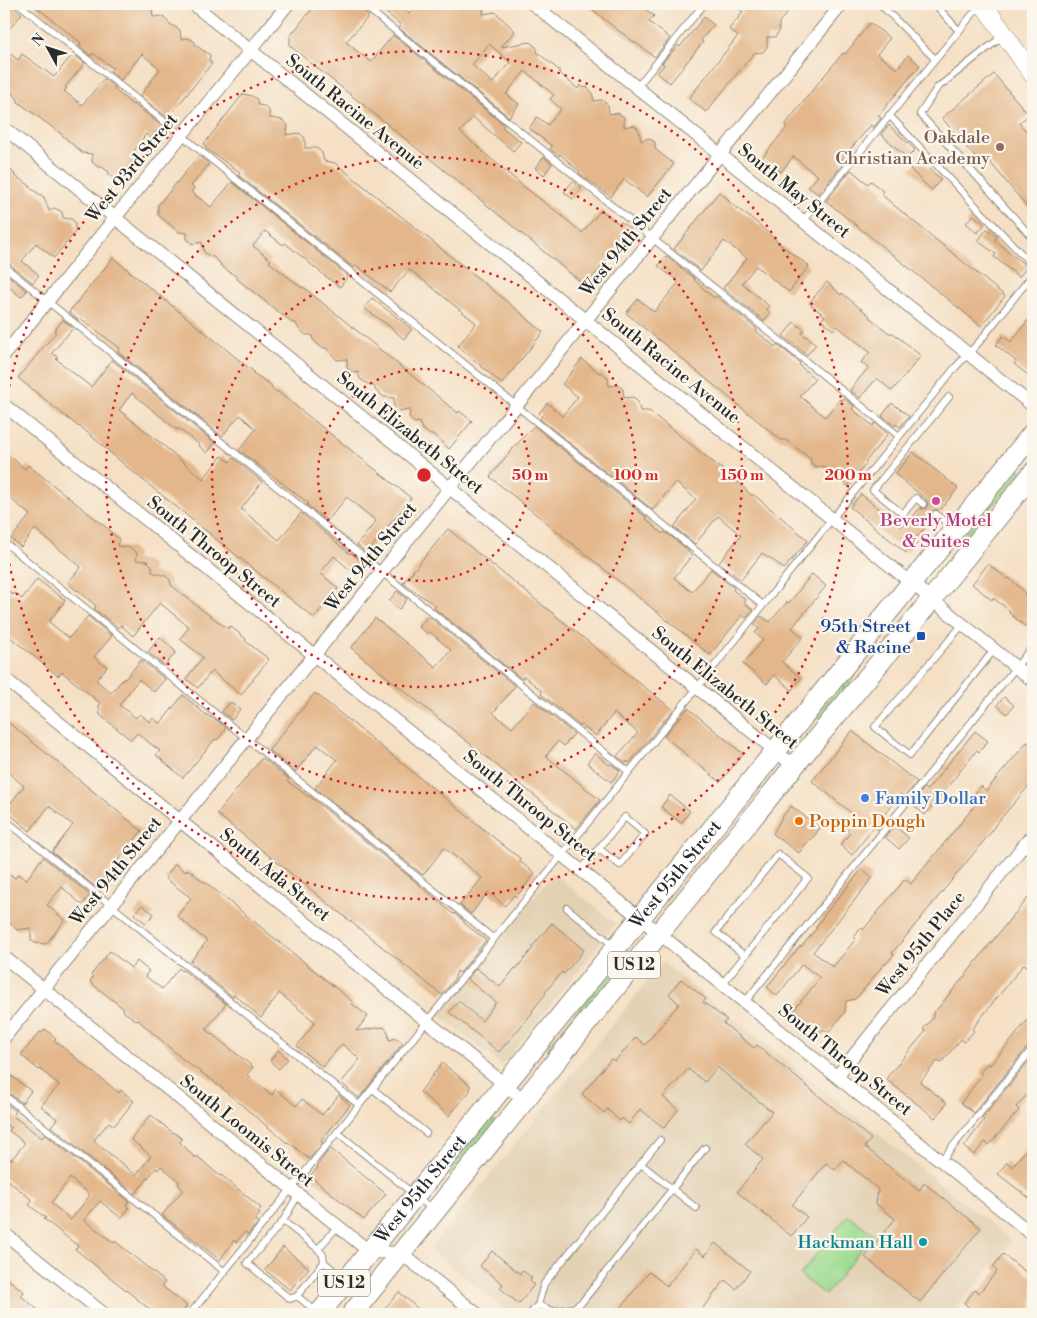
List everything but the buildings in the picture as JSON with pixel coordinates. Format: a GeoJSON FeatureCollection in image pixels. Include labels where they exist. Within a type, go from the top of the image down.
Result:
{"type":"FeatureCollection","features":[{"type":"Feature","properties":{"kind":"main road"},"geometry":{"type":"LineString","coordinates":[[982,4],[1033,75]]}},
{"type":"Feature","properties":{"kind":"main road","name":"West 95th Street"},"geometry":{"type":"LineString","coordinates":[[319,1314],[1033,433]]}},
{"type":"Feature","properties":{"kind":"main road","name":"West 95th Street"},"geometry":{"type":"LineString","coordinates":[[352,1314],[1033,473]]}},
{"type":"Feature","properties":{"kind":"street","name":"South Racine Avenue"},"geometry":{"type":"LineString","coordinates":[[192,4],[1033,681]]}},
{"type":"Feature","properties":{"kind":"street","name":"West 93rd Street"},"geometry":{"type":"LineString","coordinates":[[4,355],[288,4]]}},
{"type":"Feature","properties":{"kind":"street","name":"South May Street"},"geometry":{"type":"LineString","coordinates":[[533,4],[1033,406]]}},
{"type":"Feature","properties":{"kind":"street","name":"West 94th Street"},"geometry":{"type":"LineString","coordinates":[[4,1038],[842,4]]}},
{"type":"Feature","properties":{"kind":"street","name":"South Elizabeth Street"},"geometry":{"type":"LineString","coordinates":[[4,128],[794,766]]}},
{"type":"Feature","properties":{"kind":"street","name":"South Throop Street"},"geometry":{"type":"LineString","coordinates":[[4,405],[1033,1234]]}},
{"type":"Feature","properties":{"kind":"street","name":"South Ada Street"},"geometry":{"type":"LineString","coordinates":[[4,678],[524,1100]]}},
{"type":"Feature","properties":{"kind":"street","name":"West 95th Place"},"geometry":{"type":"LineString","coordinates":[[837,1076],[1033,834]]}},
{"type":"Feature","properties":{"kind":"street","name":"South Loomis Street"},"geometry":{"type":"LineString","coordinates":[[4,957],[370,1252]]}},
{"type":"Feature","properties":{"kind":"street"},"geometry":{"type":"LineString","coordinates":[[4,1233],[104,1314]]}},
{"type":"Feature","properties":{"kind":"street"},"geometry":{"type":"LineString","coordinates":[[370,1252],[401,1253],[477,1314]]}},
{"type":"Feature","properties":{"kind":"lane"},"geometry":{"type":"LineString","coordinates":[[20,4],[764,605]]}},
{"type":"Feature","properties":{"kind":"lane"},"geometry":{"type":"LineString","coordinates":[[362,4],[899,436]]}},
{"type":"Feature","properties":{"kind":"lane"},"geometry":{"type":"LineString","coordinates":[[637,87],[704,4]]}},
{"type":"Feature","properties":{"kind":"lane"},"geometry":{"type":"LineString","coordinates":[[880,4],[935,59]]}},
{"type":"Feature","properties":{"kind":"lane"},"geometry":{"type":"LineString","coordinates":[[935,4],[959,31]]}},
{"type":"Feature","properties":{"kind":"lane"},"geometry":{"type":"LineString","coordinates":[[803,221],[982,4]]}},
{"type":"Feature","properties":{"kind":"lane"},"geometry":{"type":"LineString","coordinates":[[1005,35],[937,88],[920,114],[1029,234],[1033,230]]}},
{"type":"Feature","properties":{"kind":"lane"},"geometry":{"type":"LineString","coordinates":[[889,115],[1033,266]]}},
{"type":"Feature","properties":{"kind":"lane"},"geometry":{"type":"LineString","coordinates":[[4,266],[629,772]]}},
{"type":"Feature","properties":{"kind":"lane"},"geometry":{"type":"LineString","coordinates":[[190,1314],[294,1192],[337,1132],[428,1022],[899,436],[1033,274]]}},
{"type":"Feature","properties":{"kind":"lane"},"geometry":{"type":"LineString","coordinates":[[923,504],[916,498],[904,514],[873,490],[949,397]]}},
{"type":"Feature","properties":{"kind":"lane"},"geometry":{"type":"LineString","coordinates":[[936,514],[955,530]]}},
{"type":"Feature","properties":{"kind":"lane"},"geometry":{"type":"LineString","coordinates":[[4,542],[494,939]]}},
{"type":"Feature","properties":{"kind":"lane"},"geometry":{"type":"LineString","coordinates":[[963,624],[875,727],[910,755],[994,650]]}},
{"type":"Feature","properties":{"kind":"lane"},"geometry":{"type":"LineString","coordinates":[[745,1002],[1033,646]]}},
{"type":"Feature","properties":{"kind":"lane"},"geometry":{"type":"LineString","coordinates":[[581,870],[598,848],[625,817],[646,834],[620,865],[598,848]]}},
{"type":"Feature","properties":{"kind":"lane"},"geometry":{"type":"LineString","coordinates":[[4,819],[359,1105]]}},
{"type":"Feature","properties":{"kind":"lane"},"geometry":{"type":"LineString","coordinates":[[722,984],[745,956],[808,878],[778,854],[716,932],[745,956]]}},
{"type":"Feature","properties":{"kind":"lane"},"geometry":{"type":"LineString","coordinates":[[567,908],[616,948]]}},
{"type":"Feature","properties":{"kind":"lane"},"geometry":{"type":"LineString","coordinates":[[941,1161],[1033,1048]]}},
{"type":"Feature","properties":{"kind":"lane"},"geometry":{"type":"LineString","coordinates":[[373,1089],[426,1133]]}},
{"type":"Feature","properties":{"kind":"lane"},"geometry":{"type":"LineString","coordinates":[[4,1095],[224,1272]]}},
{"type":"Feature","properties":{"kind":"lane"},"geometry":{"type":"LineString","coordinates":[[337,1132],[435,1212]]}},
{"type":"Feature","properties":{"kind":"lane"},"geometry":{"type":"LineString","coordinates":[[530,1314],[538,1305],[544,1284],[660,1140]]}},
{"type":"Feature","properties":{"kind":"lane"},"geometry":{"type":"LineString","coordinates":[[538,1305],[553,1311],[573,1308],[582,1302],[704,1148]]}},
{"type":"Feature","properties":{"kind":"lane"},"geometry":{"type":"LineString","coordinates":[[641,1164],[696,1208]]}},
{"type":"Feature","properties":{"kind":"lane"},"geometry":{"type":"LineString","coordinates":[[247,1263],[283,1221],[294,1192]]}},
{"type":"Feature","properties":{"kind":"lane"},"geometry":{"type":"LineString","coordinates":[[283,1221],[318,1249],[323,1255],[324,1262],[346,1281]]}},
{"type":"Feature","properties":{"kind":"lane"},"geometry":{"type":"LineString","coordinates":[[318,1249],[338,1226]]}},
{"type":"Feature","properties":{"kind":"lane"},"geometry":{"type":"LineString","coordinates":[[238,1256],[290,1299],[296,1296],[324,1262]]}},
{"type":"Feature","properties":{"kind":"lane"},"geometry":{"type":"LineString","coordinates":[[296,1296],[319,1314]]}},
{"type":"Feature","properties":{"kind":"shaded area"},"geometry":{"type":"Polygon","coordinates":[[[553,873],[616,924],[502,1065],[439,1014],[553,873]]]}},
{"type":"Feature","properties":{"kind":"shaded area"},"geometry":{"type":"Polygon","coordinates":[[[663,962],[1012,1241],[952,1314],[511,1314],[430,1249],[663,962]]]}},
{"type":"Feature","properties":{"kind":"green space"},"geometry":{"type":"Polygon","coordinates":[[[1015,469],[1021,470],[1021,473],[984,516],[981,511],[1015,469]]]}},
{"type":"Feature","properties":{"kind":"green space"},"geometry":{"type":"Polygon","coordinates":[[[979,514],[984,519],[964,541],[963,537],[979,514]]]}},
{"type":"Feature","properties":{"kind":"green space"},"geometry":{"type":"Polygon","coordinates":[[[860,660],[862,664],[846,689],[840,683],[860,660]]]}},
{"type":"Feature","properties":{"kind":"green space"},"geometry":{"type":"Polygon","coordinates":[[[842,686],[844,691],[822,717],[817,716],[817,713],[839,687],[842,686]]]}},
{"type":"Feature","properties":{"kind":"green space"},"geometry":{"type":"Polygon","coordinates":[[[610,970],[613,970],[615,974],[553,1052],[548,1050],[548,1047],[610,970]]]}},
{"type":"Feature","properties":{"kind":"green space"},"geometry":{"type":"Polygon","coordinates":[[[490,1118],[495,1122],[450,1177],[449,1173],[464,1149],[490,1118]]]}},
{"type":"Feature","properties":{"kind":"green space"},"geometry":{"type":"Polygon","coordinates":[[[848,1215],[873,1234],[825,1295],[800,1275],[848,1215]]]}},
{"type":"Feature","properties":{"kind":"place","name":"Oakdale Christian Academy"},"geometry":{"type":"Point","coordinates":[1000,147]}},
{"type":"Feature","properties":{"kind":"place","name":"Beverly Motel & Suites"},"geometry":{"type":"Point","coordinates":[936,501]}},
{"type":"Feature","properties":{"kind":"place","name":"95th Street & Racine"},"geometry":{"type":"Point","coordinates":[921,636]}},
{"type":"Feature","properties":{"kind":"place","name":"Family Dollar"},"geometry":{"type":"Point","coordinates":[865,798]}},
{"type":"Feature","properties":{"kind":"place","name":"Poppin Dough"},"geometry":{"type":"Point","coordinates":[799,821]}},
{"type":"Feature","properties":{"kind":"place","name":"Hackman Hall"},"geometry":{"type":"Point","coordinates":[923,1242]}}]}
